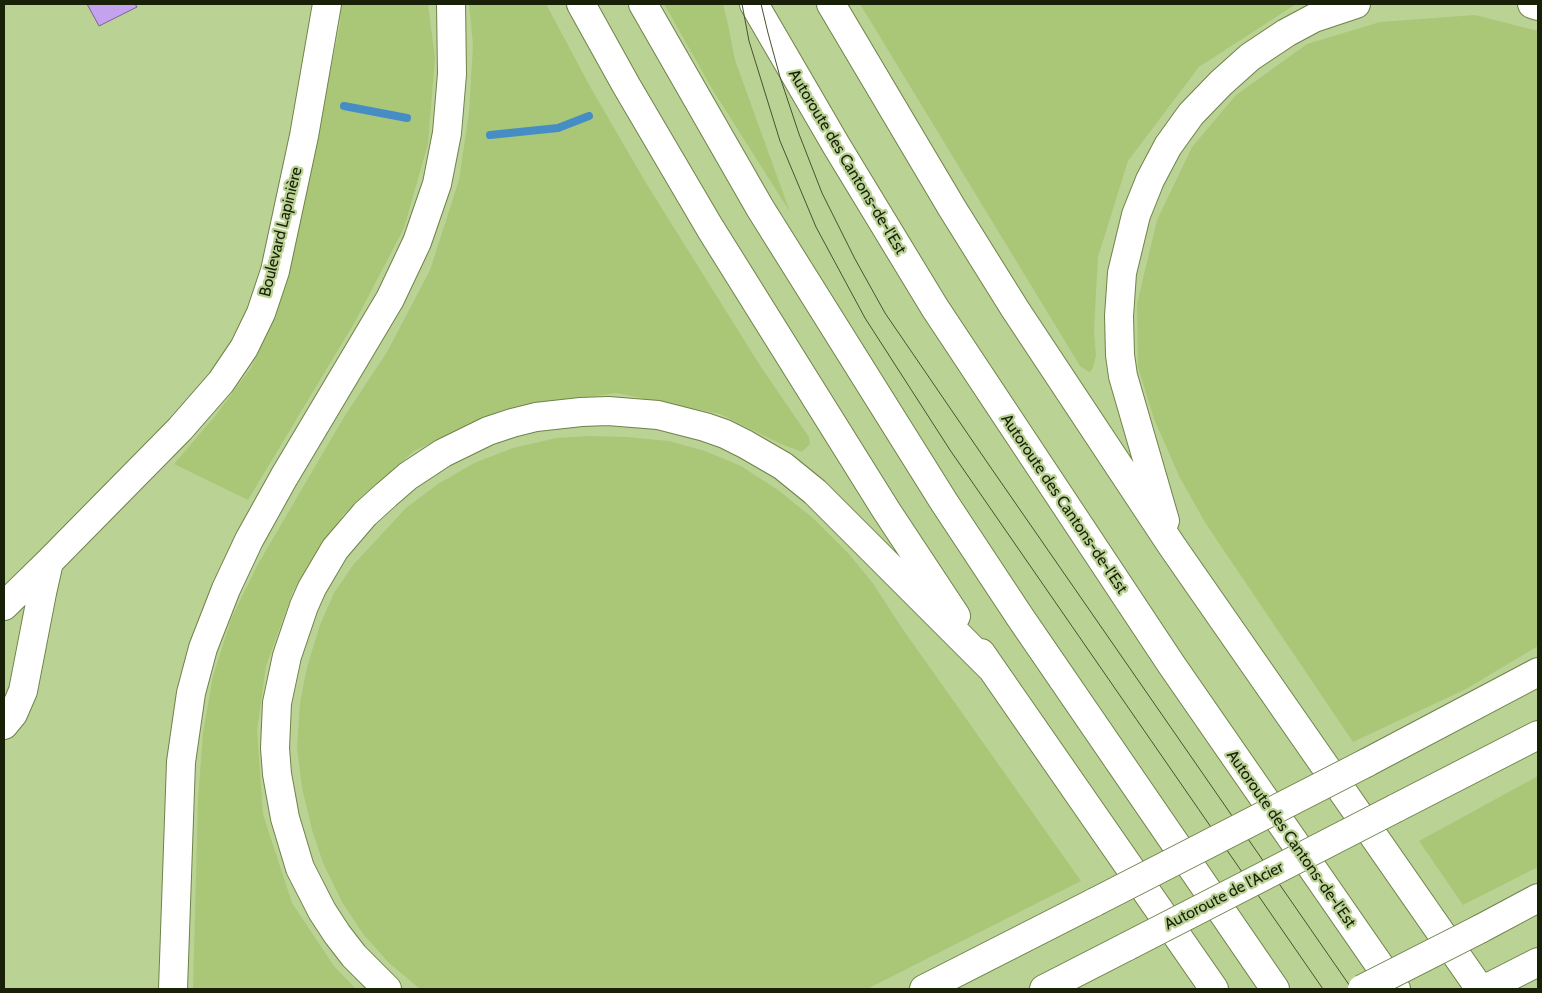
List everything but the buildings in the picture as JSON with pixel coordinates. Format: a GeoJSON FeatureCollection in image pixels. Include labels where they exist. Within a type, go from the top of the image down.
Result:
{"type":"FeatureCollection","features":[{"type":"Feature","properties":{"kind":"main road","name":"Boulevard Lapinière"},"geometry":{"type":"LineString","coordinates":[[4,606],[180,429],[221,382],[244,348],[261,313],[274,271],[304,136],[327,4]]}},
{"type":"Feature","properties":{"kind":"main road"},"geometry":{"type":"LineString","coordinates":[[173,989],[181,762],[191,693],[203,648],[226,589],[249,540],[284,477],[386,306],[417,242],[437,184],[447,133],[452,74],[451,4]]}},
{"type":"Feature","properties":{"kind":"main road"},"geometry":{"type":"LineString","coordinates":[[581,4],[710,228],[886,510],[992,669],[1214,989]]}},
{"type":"Feature","properties":{"kind":"main road"},"geometry":{"type":"LineString","coordinates":[[643,4],[760,208],[939,494],[1275,989]]}},
{"type":"Feature","properties":{"kind":"main road","name":"Autoroute des Cantons-de-l'Est"},"geometry":{"type":"LineString","coordinates":[[754,4],[836,145],[935,308],[1171,664],[1396,989]]}},
{"type":"Feature","properties":{"kind":"main road"},"geometry":{"type":"LineString","coordinates":[[831,4],[943,192],[1015,308],[1172,546],[1480,989]]}},
{"type":"Feature","properties":{"kind":"main road"},"geometry":{"type":"LineString","coordinates":[[1172,546],[1123,376],[1120,355],[1119,316],[1121,280],[1136,216],[1150,180],[1168,146],[1191,114],[1221,83],[1250,57],[1286,33],[1314,18],[1356,4]]}},
{"type":"Feature","properties":{"kind":"main road"},"geometry":{"type":"LineString","coordinates":[[1532,4],[1538,6]]}},
{"type":"Feature","properties":{"kind":"main road"},"geometry":{"type":"LineString","coordinates":[[387,989],[354,956],[337,934],[322,911],[300,868],[285,818],[277,774],[275,748],[277,703],[287,656],[304,606],[312,588],[335,549],[365,514],[386,495],[408,476],[443,453],[488,431],[512,423],[581,412],[608,411],[658,415],[725,434],[783,466],[815,492],[992,669]]}},
{"type":"Feature","properties":{"kind":"main road"},"geometry":{"type":"LineString","coordinates":[[4,725],[13,714],[23,691],[49,562]]}},
{"type":"Feature","properties":{"kind":"main road"},"geometry":{"type":"LineString","coordinates":[[924,989],[1366,764],[1536,672]]}},
{"type":"Feature","properties":{"kind":"main road","name":"Autoroute de l'Acier"},"geometry":{"type":"LineString","coordinates":[[1044,989],[1538,734]]}},
{"type":"Feature","properties":{"kind":"main road"},"geometry":{"type":"LineString","coordinates":[[1362,989],[1538,898]]}},
{"type":"Feature","properties":{"kind":"main road"},"geometry":{"type":"LineString","coordinates":[[1485,989],[1538,962]]}},
{"type":"Feature","properties":{"kind":"green space"},"geometry":{"type":"Polygon","coordinates":[[[341,4],[428,4],[435,58],[428,144],[404,228],[356,320],[248,500],[174,464],[215,416],[251,368],[277,311],[303,202],[340,24],[341,4]]]}},
{"type":"Feature","properties":{"kind":"green space"},"geometry":{"type":"Polygon","coordinates":[[[469,4],[546,4],[592,90],[646,183],[761,367],[809,437],[810,444],[802,452],[781,444],[720,414],[616,393],[502,410],[414,451],[343,515],[293,591],[266,666],[257,731],[263,814],[292,903],[334,966],[356,989],[193,989],[198,799],[203,733],[213,676],[232,617],[258,564],[344,417],[387,352],[430,270],[459,180],[469,112],[473,45],[469,4]]]}},
{"type":"Feature","properties":{"kind":"green space"},"geometry":{"type":"Polygon","coordinates":[[[664,4],[723,4],[735,60],[790,212],[714,92],[664,4]]]}},
{"type":"Feature","properties":{"kind":"green space"},"geometry":{"type":"Polygon","coordinates":[[[860,4],[1296,4],[1199,67],[1128,161],[1098,257],[1094,330],[1096,356],[1092,370],[1089,372],[1080,366],[860,4]]]}},
{"type":"Feature","properties":{"kind":"green space"},"geometry":{"type":"Polygon","coordinates":[[[1475,15],[1538,31],[1538,646],[1466,689],[1353,742],[1206,524],[1180,478],[1154,419],[1138,367],[1137,304],[1157,220],[1192,147],[1236,95],[1307,44],[1380,22],[1475,15]]]}},
{"type":"Feature","properties":{"kind":"green space"},"geometry":{"type":"Polygon","coordinates":[[[589,436],[669,441],[705,451],[741,466],[778,490],[814,519],[848,553],[872,582],[902,628],[1081,881],[867,989],[420,989],[389,963],[363,934],[342,902],[323,863],[312,830],[302,788],[297,748],[300,703],[307,667],[320,625],[334,593],[353,565],[406,508],[438,484],[474,463],[513,448],[556,438],[589,436]]]}},
{"type":"Feature","properties":{"kind":"green space"},"geometry":{"type":"Polygon","coordinates":[[[1538,776],[1538,867],[1463,905],[1419,841],[1538,776]]]}},
{"type":"Feature","properties":{"kind":"waterway"},"geometry":{"type":"LineString","coordinates":[[344,106],[407,118]]}},
{"type":"Feature","properties":{"kind":"waterway"},"geometry":{"type":"LineString","coordinates":[[490,135],[558,128],[589,116]]}},
{"type":"Feature","properties":{"kind":"tram line"},"geometry":{"type":"LineString","coordinates":[[742,4],[749,41],[780,141],[816,227],[865,318],[950,450],[1323,989]]}},
{"type":"Feature","properties":{"kind":"tram line"},"geometry":{"type":"LineString","coordinates":[[761,4],[780,77],[799,134],[822,193],[885,313],[1352,989]]}}]}
